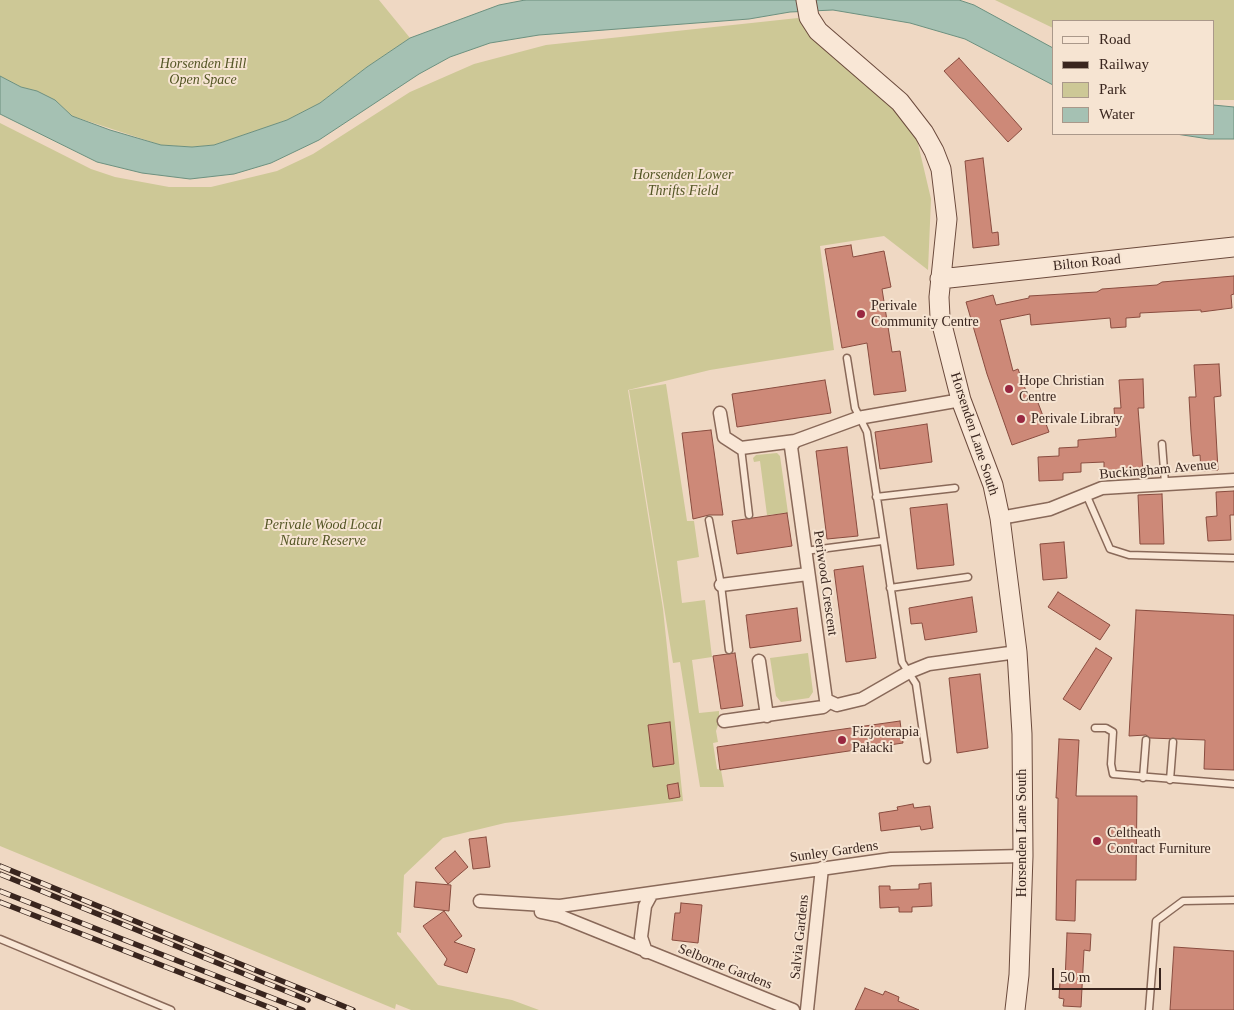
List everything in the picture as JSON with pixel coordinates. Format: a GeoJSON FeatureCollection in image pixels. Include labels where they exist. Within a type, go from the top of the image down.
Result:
{"type":"FeatureCollection","features":[{"type":"Feature","properties":{"kind":"street","name":"Horsenden Lane South"},"geometry":{"type":"LineString","coordinates":[[808,8],[826,39],[894,95],[924,133],[942,169],[947,211],[940,279],[940,318],[961,400],[989,472],[1000,518],[1017,652],[1022,734],[1023,856],[1019,975],[1014,1010]]}},
{"type":"Feature","properties":{"kind":"street","name":"Bilton Road"},"geometry":{"type":"LineString","coordinates":[[940,279],[1234,247]]}},
{"type":"Feature","properties":{"kind":"street"},"geometry":{"type":"LineString","coordinates":[[720,413],[724,436],[729,442],[741,448],[795,441],[858,418],[961,400]]}},
{"type":"Feature","properties":{"kind":"street","name":"Periwood Crescent"},"geometry":{"type":"LineString","coordinates":[[795,441],[792,447],[805,552],[828,703]]}},
{"type":"Feature","properties":{"kind":"street","name":"Buckingham Avenue"},"geometry":{"type":"LineString","coordinates":[[1000,518],[1050,509],[1102,488],[1234,480]]}},
{"type":"Feature","properties":{"kind":"street"},"geometry":{"type":"LineString","coordinates":[[721,585],[808,574]]}},
{"type":"Feature","properties":{"kind":"street"},"geometry":{"type":"LineString","coordinates":[[724,721],[823,707],[828,703],[837,705],[862,699],[909,672],[929,664],[1017,652]]}},
{"type":"Feature","properties":{"kind":"street"},"geometry":{"type":"LineString","coordinates":[[759,661],[767,716]]}},
{"type":"Feature","properties":{"kind":"street","name":"Sunley Gardens"},"geometry":{"type":"LineString","coordinates":[[480,901],[560,906],[651,895],[891,859],[1023,856]]}},
{"type":"Feature","properties":{"kind":"street","name":"Salvia Gardens"},"geometry":{"type":"LineString","coordinates":[[807,1010],[822,868]]}},
{"type":"Feature","properties":{"kind":"street"},"geometry":{"type":"LineString","coordinates":[[646,952],[641,937],[645,906],[651,895]]}},
{"type":"Feature","properties":{"kind":"street","name":"Selborne Gardens"},"geometry":{"type":"LineString","coordinates":[[480,901],[560,916],[792,1010]]}},
{"type":"Feature","properties":{"kind":"lane"},"geometry":{"type":"LineString","coordinates":[[847,358],[858,418],[867,432],[882,541],[902,662],[916,684],[927,760]]}},
{"type":"Feature","properties":{"kind":"lane"},"geometry":{"type":"LineString","coordinates":[[1162,444],[1165,484]]}},
{"type":"Feature","properties":{"kind":"lane"},"geometry":{"type":"LineString","coordinates":[[741,448],[750,516]]}},
{"type":"Feature","properties":{"kind":"lane"},"geometry":{"type":"LineString","coordinates":[[876,497],[955,488]]}},
{"type":"Feature","properties":{"kind":"lane"},"geometry":{"type":"LineString","coordinates":[[1086,494],[1110,549],[1130,555],[1233,558]]}},
{"type":"Feature","properties":{"kind":"lane"},"geometry":{"type":"LineString","coordinates":[[709,520],[721,585],[729,650]]}},
{"type":"Feature","properties":{"kind":"lane"},"geometry":{"type":"LineString","coordinates":[[805,552],[882,541]]}},
{"type":"Feature","properties":{"kind":"lane"},"geometry":{"type":"LineString","coordinates":[[890,588],[968,577]]}},
{"type":"Feature","properties":{"kind":"lane"},"geometry":{"type":"LineString","coordinates":[[1095,728],[1106,728],[1112,732],[1111,764],[1113,774],[1234,784]]}},
{"type":"Feature","properties":{"kind":"lane"},"geometry":{"type":"LineString","coordinates":[[1144,778],[1146,740]]}},
{"type":"Feature","properties":{"kind":"lane"},"geometry":{"type":"LineString","coordinates":[[1170,780],[1173,742]]}},
{"type":"Feature","properties":{"kind":"lane"},"geometry":{"type":"LineString","coordinates":[[1150,1010],[1156,922],[1183,901],[1234,900]]}},
{"type":"Feature","properties":{"kind":"lane"},"geometry":{"type":"LineString","coordinates":[[0,939],[171,1010]]}},
{"type":"Feature","properties":{"kind":"green space","name":"Horsenden Hill Open Space"},"geometry":{"type":"Polygon","coordinates":[[[0,0],[379,0],[410,38],[367,67],[320,103],[287,120],[214,145],[192,147],[161,145],[72,116],[55,100],[37,91],[21,87],[0,76],[0,0]]]}},
{"type":"Feature","properties":{"kind":"green space"},"geometry":{"type":"Polygon","coordinates":[[[995,0],[1234,0],[1234,100],[1214,100],[1214,20],[1052,20],[1052,28],[995,0]]]}},
{"type":"Feature","properties":{"kind":"green space","name":"Perivale Wood Local Nature Reserve"},"geometry":{"type":"Polygon","coordinates":[[[798,18],[863,82],[889,101],[915,131],[931,199],[928,270],[884,236],[820,246],[834,350],[710,370],[628,390],[663,609],[683,801],[505,823],[443,838],[404,875],[401,933],[397,932],[397,934],[438,985],[512,1000],[539,1010],[411,1010],[396,1004],[395,1009],[0,846],[0,123],[91,169],[115,177],[169,187],[211,187],[277,171],[313,154],[410,92],[474,64],[546,45],[798,18]]]}},
{"type":"Feature","properties":{"kind":"green space"},"geometry":{"type":"Polygon","coordinates":[[[666,384],[687,521],[694,521],[699,557],[677,561],[682,603],[705,600],[712,657],[692,660],[699,713],[719,711],[719,722],[716,731],[718,742],[713,743],[717,769],[721,770],[724,787],[700,787],[680,662],[673,663],[629,390],[666,384]]]}},
{"type":"Feature","properties":{"kind":"green space"},"geometry":{"type":"Polygon","coordinates":[[[777,453],[780,456],[788,513],[767,515],[760,461],[754,462],[753,458],[756,455],[777,453]]]}},
{"type":"Feature","properties":{"kind":"green space"},"geometry":{"type":"Polygon","coordinates":[[[808,653],[813,692],[809,698],[781,702],[776,696],[770,658],[808,653]]]}},
{"type":"Feature","properties":{"kind":"water"},"geometry":{"type":"Polygon","coordinates":[[[525,0],[959,0],[974,5],[1052,47],[1052,84],[965,39],[910,23],[833,10],[790,12],[749,19],[539,35],[490,43],[450,57],[419,74],[319,140],[271,163],[234,174],[190,179],[142,173],[97,162],[0,114],[0,76],[21,87],[37,91],[55,100],[72,116],[110,130],[161,145],[192,147],[214,145],[287,120],[320,103],[367,67],[410,38],[499,5],[525,0]]]}},
{"type":"Feature","properties":{"kind":"water"},"geometry":{"type":"Polygon","coordinates":[[[1214,105],[1234,107],[1234,139],[1209,139],[1183,135],[1214,135],[1214,105]]]}},
{"type":"Feature","properties":{"kind":"building"},"geometry":{"type":"Polygon","coordinates":[[[959,58],[1022,129],[1008,142],[944,71],[959,58]]]}},
{"type":"Feature","properties":{"kind":"building"},"geometry":{"type":"Polygon","coordinates":[[[983,158],[992,233],[998,232],[999,245],[973,248],[965,161],[983,158]]]}},
{"type":"Feature","properties":{"kind":"building","name":"Perivale Community Centre"},"geometry":{"type":"Polygon","coordinates":[[[851,245],[853,257],[884,251],[891,287],[882,289],[892,352],[900,351],[906,391],[874,395],[867,343],[842,348],[825,249],[851,245]]]}},
{"type":"Feature","properties":{"kind":"building"},"geometry":{"type":"Polygon","coordinates":[[[1234,276],[1234,294],[1231,295],[1232,308],[1201,312],[1201,310],[1140,313],[1140,317],[1126,318],[1126,327],[1111,328],[1110,318],[1031,325],[1030,314],[1000,320],[1013,371],[1018,369],[1030,402],[1037,400],[1049,432],[1012,445],[987,374],[966,302],[993,295],[996,305],[1029,298],[1029,296],[1097,292],[1102,289],[1234,276]]]}},
{"type":"Feature","properties":{"kind":"building"},"geometry":{"type":"Polygon","coordinates":[[[1219,364],[1221,396],[1214,397],[1218,470],[1201,471],[1200,455],[1193,456],[1191,432],[1189,397],[1196,397],[1194,365],[1219,364]]]}},
{"type":"Feature","properties":{"kind":"building"},"geometry":{"type":"Polygon","coordinates":[[[1143,379],[1144,408],[1138,408],[1143,472],[1104,475],[1104,462],[1081,463],[1081,472],[1063,473],[1063,480],[1039,481],[1038,457],[1059,456],[1059,448],[1078,447],[1078,440],[1116,437],[1114,408],[1121,408],[1119,380],[1143,379]]]}},
{"type":"Feature","properties":{"kind":"building"},"geometry":{"type":"Polygon","coordinates":[[[825,380],[831,413],[737,427],[732,394],[825,380]]]}},
{"type":"Feature","properties":{"kind":"building"},"geometry":{"type":"Polygon","coordinates":[[[927,424],[932,462],[880,469],[875,432],[927,424]]]}},
{"type":"Feature","properties":{"kind":"building"},"geometry":{"type":"Polygon","coordinates":[[[711,430],[723,515],[709,515],[693,519],[682,433],[711,430]]]}},
{"type":"Feature","properties":{"kind":"building"},"geometry":{"type":"Polygon","coordinates":[[[847,447],[858,536],[827,539],[816,451],[847,447]]]}},
{"type":"Feature","properties":{"kind":"building"},"geometry":{"type":"Polygon","coordinates":[[[1234,491],[1234,515],[1230,515],[1231,540],[1208,541],[1206,517],[1217,516],[1216,492],[1234,491]]]}},
{"type":"Feature","properties":{"kind":"building"},"geometry":{"type":"Polygon","coordinates":[[[1162,494],[1164,544],[1140,544],[1138,495],[1162,494]]]}},
{"type":"Feature","properties":{"kind":"building"},"geometry":{"type":"Polygon","coordinates":[[[947,504],[954,565],[917,569],[910,508],[947,504]]]}},
{"type":"Feature","properties":{"kind":"building"},"geometry":{"type":"Polygon","coordinates":[[[787,513],[792,546],[737,554],[732,521],[787,513]]]}},
{"type":"Feature","properties":{"kind":"building"},"geometry":{"type":"Polygon","coordinates":[[[1064,542],[1067,578],[1043,580],[1040,544],[1064,542]]]}},
{"type":"Feature","properties":{"kind":"building"},"geometry":{"type":"Polygon","coordinates":[[[863,566],[876,658],[846,662],[834,570],[863,566]]]}},
{"type":"Feature","properties":{"kind":"building"},"geometry":{"type":"Polygon","coordinates":[[[1058,592],[1110,625],[1100,640],[1048,607],[1058,592]]]}},
{"type":"Feature","properties":{"kind":"building"},"geometry":{"type":"Polygon","coordinates":[[[972,597],[977,632],[925,640],[922,623],[911,624],[909,608],[972,597]]]}},
{"type":"Feature","properties":{"kind":"building"},"geometry":{"type":"Polygon","coordinates":[[[797,608],[801,641],[750,648],[746,615],[797,608]]]}},
{"type":"Feature","properties":{"kind":"building"},"geometry":{"type":"Polygon","coordinates":[[[1136,610],[1234,615],[1234,770],[1204,769],[1205,740],[1150,738],[1146,735],[1129,736],[1136,610]]]}},
{"type":"Feature","properties":{"kind":"building"},"geometry":{"type":"Polygon","coordinates":[[[1096,648],[1112,658],[1080,710],[1063,699],[1096,648]]]}},
{"type":"Feature","properties":{"kind":"building"},"geometry":{"type":"Polygon","coordinates":[[[735,653],[743,706],[721,709],[713,656],[735,653]]]}},
{"type":"Feature","properties":{"kind":"building"},"geometry":{"type":"Polygon","coordinates":[[[980,674],[988,748],[957,753],[949,678],[980,674]]]}},
{"type":"Feature","properties":{"kind":"building"},"geometry":{"type":"Polygon","coordinates":[[[900,721],[903,743],[720,770],[717,747],[900,721]]]}},
{"type":"Feature","properties":{"kind":"building"},"geometry":{"type":"Polygon","coordinates":[[[670,722],[674,764],[653,767],[648,725],[670,722]]]}},
{"type":"Feature","properties":{"kind":"building","name":"Celtheath Contract Furniture"},"geometry":{"type":"Polygon","coordinates":[[[1059,739],[1079,740],[1076,796],[1137,796],[1136,880],[1076,880],[1075,921],[1056,920],[1058,798],[1056,798],[1059,739]]]}},
{"type":"Feature","properties":{"kind":"building"},"geometry":{"type":"Polygon","coordinates":[[[678,783],[680,797],[669,799],[667,785],[678,783]]]}},
{"type":"Feature","properties":{"kind":"building"},"geometry":{"type":"Polygon","coordinates":[[[913,804],[914,808],[930,806],[933,828],[921,830],[920,826],[881,831],[879,813],[898,810],[897,807],[913,804]]]}},
{"type":"Feature","properties":{"kind":"building"},"geometry":{"type":"Polygon","coordinates":[[[486,837],[490,867],[473,869],[469,839],[486,837]]]}},
{"type":"Feature","properties":{"kind":"building"},"geometry":{"type":"Polygon","coordinates":[[[455,851],[468,867],[448,884],[435,868],[455,851]]]}},
{"type":"Feature","properties":{"kind":"building"},"geometry":{"type":"Polygon","coordinates":[[[416,882],[451,885],[449,911],[414,907],[416,882]]]}},
{"type":"Feature","properties":{"kind":"building"},"geometry":{"type":"Polygon","coordinates":[[[931,883],[932,906],[912,907],[912,912],[899,912],[899,907],[880,908],[879,886],[890,886],[890,890],[919,889],[919,884],[931,883]]]}},
{"type":"Feature","properties":{"kind":"building"},"geometry":{"type":"Polygon","coordinates":[[[681,903],[702,905],[698,943],[672,940],[675,913],[680,913],[681,903]]]}},
{"type":"Feature","properties":{"kind":"building"},"geometry":{"type":"Polygon","coordinates":[[[444,911],[462,936],[454,942],[475,949],[467,973],[444,965],[447,959],[423,926],[444,911]]]}},
{"type":"Feature","properties":{"kind":"building"},"geometry":{"type":"Polygon","coordinates":[[[1067,933],[1091,934],[1090,951],[1084,950],[1081,1007],[1063,1006],[1064,999],[1059,998],[1060,981],[1065,981],[1067,933]]]}},
{"type":"Feature","properties":{"kind":"building"},"geometry":{"type":"Polygon","coordinates":[[[1174,947],[1234,951],[1234,1010],[1170,1010],[1174,947]]]}},
{"type":"Feature","properties":{"kind":"building"},"geometry":{"type":"Polygon","coordinates":[[[865,988],[883,995],[885,991],[899,997],[898,1001],[919,1010],[855,1010],[865,988]]]}},
{"type":"Feature","properties":{"kind":"railway"},"geometry":{"type":"LineString","coordinates":[[0,866],[353,1010]]}},
{"type":"Feature","properties":{"kind":"railway"},"geometry":{"type":"LineString","coordinates":[[0,874],[308,1000]]}},
{"type":"Feature","properties":{"kind":"railway"},"geometry":{"type":"LineString","coordinates":[[0,891],[303,1010]]}},
{"type":"Feature","properties":{"kind":"railway"},"geometry":{"type":"LineString","coordinates":[[0,902],[276,1010]]}},
{"type":"Feature","properties":{"kind":"place","name":"Perivale Community Centre"},"geometry":{"type":"Point","coordinates":[861,314]}},
{"type":"Feature","properties":{"kind":"place","name":"Hope Christian Centre"},"geometry":{"type":"Point","coordinates":[1009,389]}},
{"type":"Feature","properties":{"kind":"place","name":"Perivale Library"},"geometry":{"type":"Point","coordinates":[1021,419]}},
{"type":"Feature","properties":{"kind":"place","name":"Fizjoterapia Pałacki"},"geometry":{"type":"Point","coordinates":[842,740]}},
{"type":"Feature","properties":{"kind":"place","name":"Celtheath Contract Furniture"},"geometry":{"type":"Point","coordinates":[1097,841]}},
{"type":"Feature","properties":{"kind":"park label","name":"Horsenden Lower Thrifts Field"},"geometry":{"type":"Point","coordinates":[683,184]}}]}
